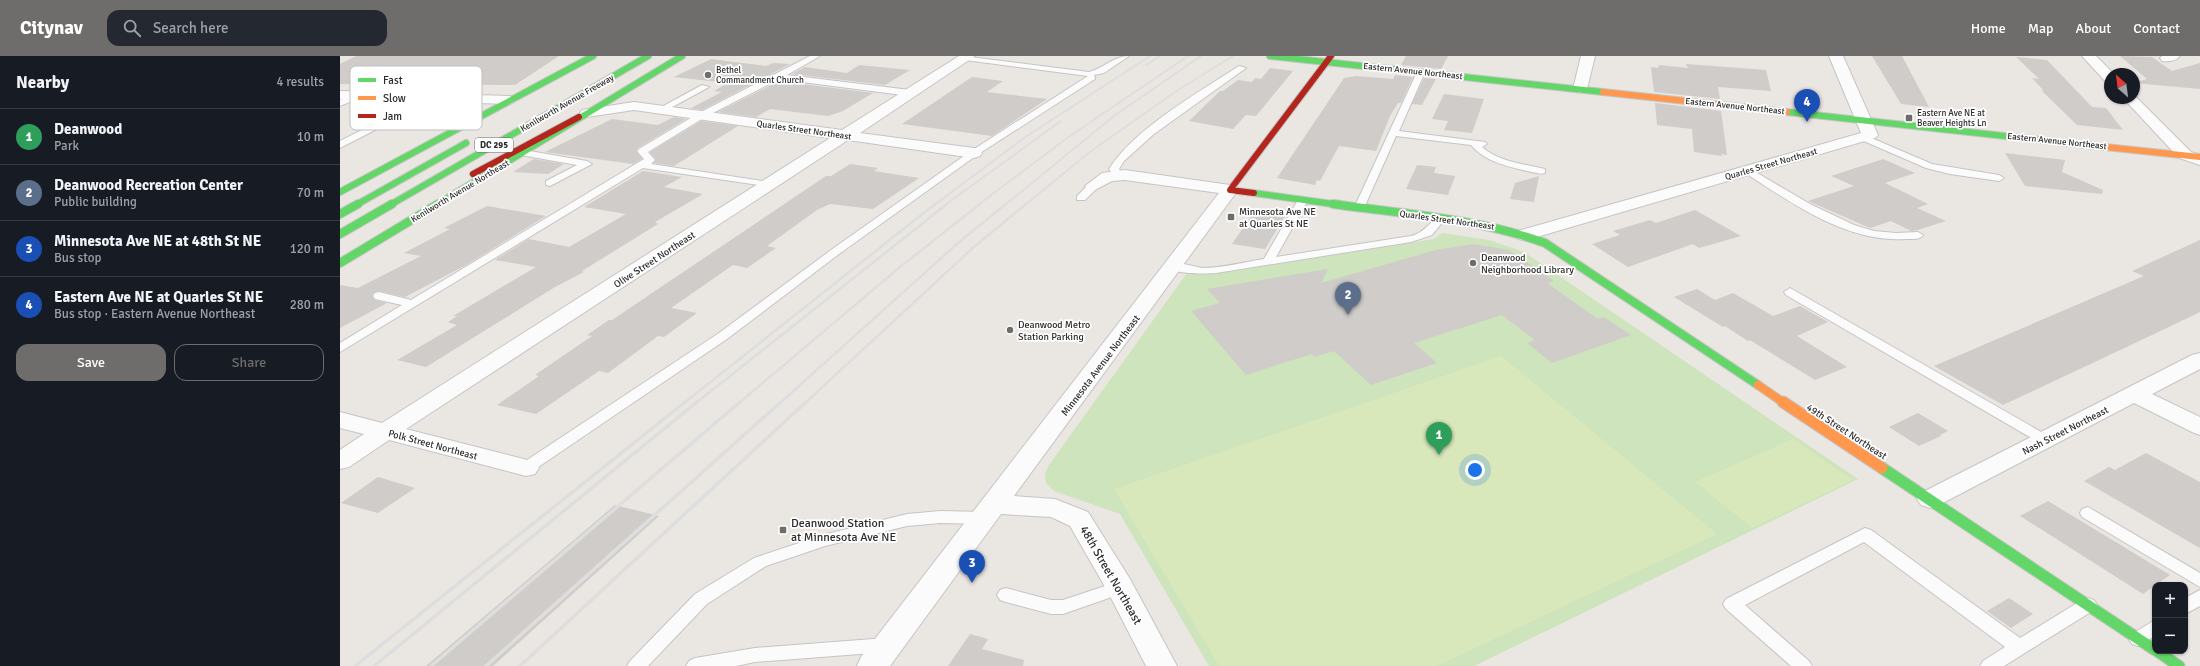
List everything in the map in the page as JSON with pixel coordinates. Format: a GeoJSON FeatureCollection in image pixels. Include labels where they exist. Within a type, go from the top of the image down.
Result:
{"type":"FeatureCollection","features":[{"type":"Feature","properties":{"kind":"main road"},"geometry":{"type":"LineString","coordinates":[[482,115],[593,56]]}},
{"type":"Feature","properties":{"kind":"main road","name":"Kenilworth Avenue Freeway"},"geometry":{"type":"LineString","coordinates":[[340,234],[648,56]]}},
{"type":"Feature","properties":{"kind":"main road","name":"Kenilworth Avenue Northeast"},"geometry":{"type":"LineString","coordinates":[[340,263],[682,56]]}},
{"type":"Feature","properties":{"kind":"main road","name":"Eastern Avenue Northeast"},"geometry":{"type":"LineString","coordinates":[[1270,56],[1328,59],[1421,72],[2195,157]]}},
{"type":"Feature","properties":{"kind":"main road","name":"Minnesota Avenue Northeast"},"geometry":{"type":"LineString","coordinates":[[1230,190],[1328,59]]}},
{"type":"Feature","properties":{"kind":"main road"},"geometry":{"type":"LineString","coordinates":[[447,187],[583,115]]}},
{"type":"Feature","properties":{"kind":"main road"},"geometry":{"type":"LineString","coordinates":[[340,192],[455,130]]}},
{"type":"Feature","properties":{"kind":"main road","name":"DC 295"},"geometry":{"type":"LineString","coordinates":[[340,214],[478,137]]}},
{"type":"Feature","properties":{"kind":"main road","name":"Quarles Street Northeast"},"geometry":{"type":"LineString","coordinates":[[1230,190],[1488,226],[1524,235]]}},
{"type":"Feature","properties":{"kind":"main road"},"geometry":{"type":"LineString","coordinates":[[340,241],[394,214]]}},
{"type":"Feature","properties":{"kind":"main road","name":"49th Street Northeast"},"geometry":{"type":"LineString","coordinates":[[1524,235],[1545,244],[2152,648]]}},
{"type":"Feature","properties":{"kind":"main road","name":"49th Street Northeast"},"geometry":{"type":"LineString","coordinates":[[2162,654],[2179,666]]}},
{"type":"Feature","properties":{"kind":"street"},"geometry":{"type":"LineString","coordinates":[[1580,89],[1588,56]]}},
{"type":"Feature","properties":{"kind":"street"},"geometry":{"type":"LineString","coordinates":[[1836,56],[1865,120],[1870,135],[1862,138]]}},
{"type":"Feature","properties":{"kind":"street"},"geometry":{"type":"LineString","coordinates":[[2089,56],[2104,72]]}},
{"type":"Feature","properties":{"kind":"street","name":"Olive Street Northeast"},"geometry":{"type":"LineString","coordinates":[[340,461],[967,57]]}},
{"type":"Feature","properties":{"kind":"street","name":"Quarles Street Northeast"},"geometry":{"type":"LineString","coordinates":[[618,94],[623,101],[634,106],[974,153]]}},
{"type":"Feature","properties":{"kind":"street"},"geometry":{"type":"LineString","coordinates":[[340,95],[350,96]]}},
{"type":"Feature","properties":{"kind":"street"},"geometry":{"type":"LineString","coordinates":[[482,99],[510,100]]}},
{"type":"Feature","properties":{"kind":"street"},"geometry":{"type":"LineString","coordinates":[[2137,104],[2195,157]]}},
{"type":"Feature","properties":{"kind":"street","name":"Quarles Street Northeast"},"geometry":{"type":"LineString","coordinates":[[583,115],[634,106]]}},
{"type":"Feature","properties":{"kind":"street","name":"Quarles Street Northeast"},"geometry":{"type":"LineString","coordinates":[[1524,235],[1862,138]]}},
{"type":"Feature","properties":{"kind":"street","name":"Quarles Street Northeast"},"geometry":{"type":"LineString","coordinates":[[1093,186],[1108,177],[1118,176],[1230,190]]}},
{"type":"Feature","properties":{"kind":"street","name":"Minnesota Avenue Northeast"},"geometry":{"type":"LineString","coordinates":[[880,655],[965,546],[988,511],[1230,190]]}},
{"type":"Feature","properties":{"kind":"street","name":"Nash Street Northeast"},"geometry":{"type":"LineString","coordinates":[[1930,499],[2200,360]]}},
{"type":"Feature","properties":{"kind":"street"},"geometry":{"type":"LineString","coordinates":[[2134,394],[2200,427]]}},
{"type":"Feature","properties":{"kind":"street","name":"Polk Street Northeast"},"geometry":{"type":"LineString","coordinates":[[340,420],[526,468]]}},
{"type":"Feature","properties":{"kind":"street","name":"48th Street Northeast"},"geometry":{"type":"LineString","coordinates":[[988,511],[1055,508],[1079,519],[1120,587],[1162,666]]}},
{"type":"Feature","properties":{"kind":"lane"},"geometry":{"type":"LineString","coordinates":[[340,348],[650,160],[642,151],[702,115],[816,56]]}},
{"type":"Feature","properties":{"kind":"lane"},"geometry":{"type":"LineString","coordinates":[[967,57],[1089,74],[1101,71],[1125,56]]}},
{"type":"Feature","properties":{"kind":"lane"},"geometry":{"type":"LineString","coordinates":[[1118,176],[1114,169],[1115,163],[1132,145],[1242,68]]}},
{"type":"Feature","properties":{"kind":"lane"},"geometry":{"type":"LineString","coordinates":[[1360,208],[1421,72]]}},
{"type":"Feature","properties":{"kind":"lane"},"geometry":{"type":"LineString","coordinates":[[778,76],[910,93]]}},
{"type":"Feature","properties":{"kind":"lane"},"geometry":{"type":"LineString","coordinates":[[526,468],[723,336],[835,252],[974,153],[1092,77]]}},
{"type":"Feature","properties":{"kind":"lane"},"geometry":{"type":"LineString","coordinates":[[660,110],[705,87]]}},
{"type":"Feature","properties":{"kind":"lane"},"geometry":{"type":"LineString","coordinates":[[340,103],[350,99]]}},
{"type":"Feature","properties":{"kind":"lane"},"geometry":{"type":"LineString","coordinates":[[340,145],[370,130]]}},
{"type":"Feature","properties":{"kind":"lane"},"geometry":{"type":"LineString","coordinates":[[1394,133],[1478,144],[1481,152],[1496,160],[1542,171]]}},
{"type":"Feature","properties":{"kind":"lane"},"geometry":{"type":"LineString","coordinates":[[1862,138],[1929,166],[1950,171],[1999,178]]}},
{"type":"Feature","properties":{"kind":"lane"},"geometry":{"type":"LineString","coordinates":[[524,153],[587,164],[550,183]]}},
{"type":"Feature","properties":{"kind":"lane"},"geometry":{"type":"LineString","coordinates":[[641,165],[769,185]]}},
{"type":"Feature","properties":{"kind":"lane"},"geometry":{"type":"LineString","coordinates":[[1747,170],[1811,209],[1840,222],[1877,235],[1904,238],[1918,235]]}},
{"type":"Feature","properties":{"kind":"lane"},"geometry":{"type":"LineString","coordinates":[[1081,198],[1093,186]]}},
{"type":"Feature","properties":{"kind":"lane"},"geometry":{"type":"LineString","coordinates":[[1268,262],[1303,200]]}},
{"type":"Feature","properties":{"kind":"lane"},"geometry":{"type":"LineString","coordinates":[[1173,267],[1210,271],[1424,237],[1432,231],[1440,219]]}},
{"type":"Feature","properties":{"kind":"lane"},"geometry":{"type":"LineString","coordinates":[[1790,292],[2045,440]]}},
{"type":"Feature","properties":{"kind":"lane"},"geometry":{"type":"LineString","coordinates":[[379,296],[413,304]]}},
{"type":"Feature","properties":{"kind":"lane"},"geometry":{"type":"LineString","coordinates":[[636,666],[701,599],[760,562],[823,541],[907,520],[988,511]]}},
{"type":"Feature","properties":{"kind":"lane"},"geometry":{"type":"LineString","coordinates":[[2088,513],[2200,581]]}},
{"type":"Feature","properties":{"kind":"lane"},"geometry":{"type":"LineString","coordinates":[[1803,666],[1732,604],[1865,534],[2019,647]]}},
{"type":"Feature","properties":{"kind":"lane"},"geometry":{"type":"LineString","coordinates":[[1006,595],[1052,607],[1063,607],[1120,587]]}},
{"type":"Feature","properties":{"kind":"lane"},"geometry":{"type":"LineString","coordinates":[[2188,605],[2200,597]]}},
{"type":"Feature","properties":{"kind":"lane"},"geometry":{"type":"LineString","coordinates":[[1990,666],[2088,605]]}},
{"type":"Feature","properties":{"kind":"lane"},"geometry":{"type":"LineString","coordinates":[[2138,639],[2152,629]]}},
{"type":"Feature","properties":{"kind":"lane"},"geometry":{"type":"LineString","coordinates":[[695,666],[750,661],[880,655]]}},
{"type":"Feature","properties":{"kind":"green space"},"geometry":{"type":"Polygon","coordinates":[[[1442,233],[1489,240],[1524,252],[1858,479],[1474,666],[1209,666],[1120,514],[1054,491],[1046,483],[1045,473],[1049,465],[1187,273],[1222,273],[1434,239],[1442,233]]]}},
{"type":"Feature","properties":{"kind":"green space"},"geometry":{"type":"Polygon","coordinates":[[[1501,356],[1717,534],[1437,666],[1219,666],[1114,489],[1501,356]]]}},
{"type":"Feature","properties":{"kind":"green space"},"geometry":{"type":"Polygon","coordinates":[[[1793,439],[1853,480],[1752,528],[1695,482],[1793,439]]]}},
{"type":"Feature","properties":{"kind":"building"},"geometry":{"type":"Polygon","coordinates":[[[356,56],[559,56],[515,85],[482,85],[482,66],[350,66],[350,84],[340,84],[340,64],[356,56]]]}},
{"type":"Feature","properties":{"kind":"building"},"geometry":{"type":"Polygon","coordinates":[[[1406,56],[1448,56],[1441,69],[1401,65],[1406,56]]]}},
{"type":"Feature","properties":{"kind":"building"},"geometry":{"type":"Polygon","coordinates":[[[1872,56],[1902,56],[1929,107],[1901,104],[1872,56]]]}},
{"type":"Feature","properties":{"kind":"building"},"geometry":{"type":"Polygon","coordinates":[[[2120,56],[2152,57],[2172,71],[2200,63],[2200,89],[2140,84],[2140,81],[2147,79],[2140,73],[2140,68],[2134,68],[2120,56]]]}},
{"type":"Feature","properties":{"kind":"building"},"geometry":{"type":"Polygon","coordinates":[[[2016,57],[2047,60],[2092,107],[2106,108],[2123,130],[2077,125],[2041,90],[2044,91],[2032,78],[2039,79],[2016,57]]]}},
{"type":"Feature","properties":{"kind":"building"},"geometry":{"type":"Polygon","coordinates":[[[711,59],[766,66],[773,63],[790,64],[702,110],[691,108],[722,92],[714,91],[728,83],[674,77],[711,59]]]}},
{"type":"Feature","properties":{"kind":"building"},"geometry":{"type":"Polygon","coordinates":[[[1686,64],[1766,70],[1771,91],[1718,87],[1720,99],[1654,92],[1651,67],[1658,68],[1659,65],[1688,68],[1686,64]]]}},
{"type":"Feature","properties":{"kind":"building"},"geometry":{"type":"Polygon","coordinates":[[[859,65],[910,70],[885,85],[792,74],[805,67],[847,73],[859,65]]]}},
{"type":"Feature","properties":{"kind":"building"},"geometry":{"type":"Polygon","coordinates":[[[1270,68],[1293,71],[1256,116],[1246,115],[1233,129],[1189,121],[1220,91],[1223,91],[1238,80],[1252,82],[1255,78],[1261,79],[1270,68]]]}},
{"type":"Feature","properties":{"kind":"building"},"geometry":{"type":"Polygon","coordinates":[[[1395,75],[1413,77],[1401,103],[1398,103],[1390,116],[1376,151],[1339,146],[1320,181],[1317,180],[1315,185],[1277,178],[1344,78],[1356,76],[1393,79],[1395,75]]]}},
{"type":"Feature","properties":{"kind":"building"},"geometry":{"type":"Polygon","coordinates":[[[972,77],[1003,81],[987,92],[1047,99],[992,136],[902,124],[972,77]]]}},
{"type":"Feature","properties":{"kind":"building"},"geometry":{"type":"Polygon","coordinates":[[[1424,78],[1436,79],[1422,105],[1412,104],[1424,78]]]}},
{"type":"Feature","properties":{"kind":"building"},"geometry":{"type":"Polygon","coordinates":[[[779,81],[873,93],[843,111],[828,116],[770,109],[756,117],[718,112],[779,81]]]}},
{"type":"Feature","properties":{"kind":"building"},"geometry":{"type":"Polygon","coordinates":[[[1444,94],[1484,99],[1472,133],[1444,130],[1448,121],[1432,119],[1444,94]]]}},
{"type":"Feature","properties":{"kind":"building"},"geometry":{"type":"Polygon","coordinates":[[[1655,103],[1721,111],[1727,155],[1721,154],[1722,156],[1694,152],[1692,129],[1657,125],[1655,103]]]}},
{"type":"Feature","properties":{"kind":"building"},"geometry":{"type":"Polygon","coordinates":[[[674,117],[686,119],[638,148],[636,151],[642,159],[633,164],[545,152],[612,119],[658,125],[674,117]]]}},
{"type":"Feature","properties":{"kind":"building"},"geometry":{"type":"Polygon","coordinates":[[[701,121],[738,126],[674,166],[654,163],[656,159],[650,152],[701,121]]]}},
{"type":"Feature","properties":{"kind":"building"},"geometry":{"type":"Polygon","coordinates":[[[2005,153],[2065,160],[2062,172],[2103,190],[2102,194],[2025,186],[2005,153]]]}},
{"type":"Feature","properties":{"kind":"building"},"geometry":{"type":"Polygon","coordinates":[[[534,159],[564,164],[548,174],[513,172],[534,159]]]}},
{"type":"Feature","properties":{"kind":"building"},"geometry":{"type":"Polygon","coordinates":[[[1883,159],[1915,173],[1885,183],[1928,204],[1917,208],[1946,221],[1911,231],[1891,221],[1870,228],[1808,201],[1854,186],[1831,176],[1883,159]]]}},
{"type":"Feature","properties":{"kind":"building"},"geometry":{"type":"Polygon","coordinates":[[[850,164],[878,168],[874,171],[919,178],[873,209],[830,204],[817,210],[767,246],[776,248],[747,268],[733,265],[671,308],[697,313],[664,337],[658,336],[608,373],[599,371],[536,414],[497,405],[539,376],[535,375],[592,336],[587,335],[609,320],[612,320],[826,176],[831,176],[850,164]]]}},
{"type":"Feature","properties":{"kind":"building"},"geometry":{"type":"Polygon","coordinates":[[[1417,165],[1436,167],[1434,173],[1455,176],[1448,195],[1406,189],[1417,165]]]}},
{"type":"Feature","properties":{"kind":"building"},"geometry":{"type":"Polygon","coordinates":[[[643,171],[682,177],[664,187],[703,194],[655,222],[658,224],[582,271],[584,272],[555,287],[426,367],[397,360],[457,325],[448,322],[457,316],[453,316],[536,267],[495,260],[529,239],[569,247],[626,214],[584,207],[643,171]]]}},
{"type":"Feature","properties":{"kind":"building"},"geometry":{"type":"Polygon","coordinates":[[[1539,176],[1534,202],[1510,199],[1515,183],[1539,176]]]}},
{"type":"Feature","properties":{"kind":"building"},"geometry":{"type":"Polygon","coordinates":[[[487,206],[546,216],[466,265],[405,297],[379,291],[375,292],[372,295],[374,300],[387,303],[340,328],[340,285],[358,288],[421,256],[404,253],[450,229],[444,228],[487,206]]]}},
{"type":"Feature","properties":{"kind":"building"},"geometry":{"type":"Polygon","coordinates":[[[1695,210],[1741,236],[1699,248],[1693,244],[1628,267],[1592,244],[1620,235],[1613,231],[1650,220],[1656,223],[1695,210]]]}},
{"type":"Feature","properties":{"kind":"building"},"geometry":{"type":"Polygon","coordinates":[[[1254,212],[1285,216],[1265,249],[1232,244],[1254,212]]]}},
{"type":"Feature","properties":{"kind":"building"},"geometry":{"type":"Polygon","coordinates":[[[2200,240],[2200,312],[2152,335],[2003,405],[1934,366],[2144,276],[2132,271],[2200,240]]]}},
{"type":"Feature","properties":{"kind":"building"},"geometry":{"type":"Polygon","coordinates":[[[1473,244],[1509,250],[1554,281],[1547,283],[1598,319],[1604,317],[1631,335],[1552,363],[1527,343],[1535,340],[1502,315],[1414,343],[1437,363],[1371,385],[1334,351],[1314,357],[1312,354],[1246,375],[1191,311],[1220,303],[1207,289],[1328,269],[1321,283],[1436,250],[1473,244]]]}},
{"type":"Feature","properties":{"kind":"building"},"geometry":{"type":"Polygon","coordinates":[[[1697,289],[1715,300],[1733,293],[1773,316],[1800,306],[1828,322],[1797,336],[1847,367],[1815,380],[1750,340],[1748,341],[1725,326],[1723,327],[1674,297],[1697,289]]]}},
{"type":"Feature","properties":{"kind":"building"},"geometry":{"type":"Polygon","coordinates":[[[1918,413],[1948,431],[1940,435],[1941,436],[1919,446],[1889,427],[1918,413]]]}},
{"type":"Feature","properties":{"kind":"building"},"geometry":{"type":"Polygon","coordinates":[[[2146,453],[2200,482],[2200,548],[2084,481],[2109,467],[2115,470],[2146,453]]]}},
{"type":"Feature","properties":{"kind":"building"},"geometry":{"type":"Polygon","coordinates":[[[378,477],[415,488],[378,513],[341,503],[378,477]]]}},
{"type":"Feature","properties":{"kind":"building"},"geometry":{"type":"Polygon","coordinates":[[[2048,501],[2170,575],[2160,582],[2152,582],[2152,588],[2143,594],[2020,516],[2048,501]]]}},
{"type":"Feature","properties":{"kind":"building"},"geometry":{"type":"Polygon","coordinates":[[[615,505],[659,516],[493,666],[426,666],[615,505]]]}},
{"type":"Feature","properties":{"kind":"building"},"geometry":{"type":"Polygon","coordinates":[[[2009,598],[2033,614],[2011,628],[1987,611],[2009,598]]]}},
{"type":"Feature","properties":{"kind":"building"},"geometry":{"type":"Polygon","coordinates":[[[970,634],[988,639],[982,649],[1024,660],[1023,666],[948,666],[970,634]]]}},
{"type":"Feature","properties":{"kind":"railway"},"geometry":{"type":"LineString","coordinates":[[934,205],[1024,138],[1150,56]]}},
{"type":"Feature","properties":{"kind":"railway"},"geometry":{"type":"LineString","coordinates":[[1146,65],[1160,56]]}},
{"type":"Feature","properties":{"kind":"railway"},"geometry":{"type":"LineString","coordinates":[[978,205],[1070,136],[1188,56]]}},
{"type":"Feature","properties":{"kind":"railway"},"geometry":{"type":"LineString","coordinates":[[1005,205],[1114,116],[1201,56]]}},
{"type":"Feature","properties":{"kind":"railway"},"geometry":{"type":"LineString","coordinates":[[1025,205],[1091,151],[1178,90],[1233,56]]}},
{"type":"Feature","properties":{"kind":"railway"},"geometry":{"type":"LineString","coordinates":[[945,205],[1061,121]]}},
{"type":"Feature","properties":{"kind":"railway"},"geometry":{"type":"LineString","coordinates":[[684,403],[935,204]]}},
{"type":"Feature","properties":{"kind":"railway"},"geometry":{"type":"LineString","coordinates":[[696,403],[947,204]]}},
{"type":"Feature","properties":{"kind":"railway"},"geometry":{"type":"LineString","coordinates":[[739,403],[900,267],[980,204]]}},
{"type":"Feature","properties":{"kind":"railway"},"geometry":{"type":"LineString","coordinates":[[780,403],[958,243],[1006,204]]}},
{"type":"Feature","properties":{"kind":"railway"},"geometry":{"type":"LineString","coordinates":[[805,403],[975,246],[1026,204]]}},
{"type":"Feature","properties":{"kind":"railway"},"geometry":{"type":"LineString","coordinates":[[355,666],[685,402]]}},
{"type":"Feature","properties":{"kind":"railway"},"geometry":{"type":"LineString","coordinates":[[374,666],[697,402]]}},
{"type":"Feature","properties":{"kind":"railway"},"geometry":{"type":"LineString","coordinates":[[431,666],[740,402]]}},
{"type":"Feature","properties":{"kind":"railway"},"geometry":{"type":"LineString","coordinates":[[486,666],[781,402]]}},
{"type":"Feature","properties":{"kind":"railway"},"geometry":{"type":"LineString","coordinates":[[520,666],[806,402]]}},
{"type":"Feature","properties":{"kind":"traffic: fast"},"geometry":{"type":"LineString","coordinates":[[482,116],[593,56]]}},
{"type":"Feature","properties":{"kind":"traffic: fast"},"geometry":{"type":"LineString","coordinates":[[340,234],[648,56]]}},
{"type":"Feature","properties":{"kind":"traffic: fast"},"geometry":{"type":"LineString","coordinates":[[340,263],[682,56]]}},
{"type":"Feature","properties":{"kind":"traffic: fast"},"geometry":{"type":"LineString","coordinates":[[1270,56],[1603,92]]}},
{"type":"Feature","properties":{"kind":"traffic: fast"},"geometry":{"type":"LineString","coordinates":[[1787,112],[2077,144]]}},
{"type":"Feature","properties":{"kind":"traffic: fast"},"geometry":{"type":"LineString","coordinates":[[340,192],[455,130]]}},
{"type":"Feature","properties":{"kind":"traffic: fast"},"geometry":{"type":"LineString","coordinates":[[340,214],[466,143]]}},
{"type":"Feature","properties":{"kind":"traffic: fast"},"geometry":{"type":"LineString","coordinates":[[1254,193],[1472,223],[1515,232],[1545,243],[1758,385]]}},
{"type":"Feature","properties":{"kind":"traffic: fast"},"geometry":{"type":"LineString","coordinates":[[1882,468],[2152,648]]}},
{"type":"Feature","properties":{"kind":"traffic: fast"},"geometry":{"type":"LineString","coordinates":[[2161,654],[2179,666]]}},
{"type":"Feature","properties":{"kind":"traffic: slow"},"geometry":{"type":"LineString","coordinates":[[1603,92],[1787,112]]}},
{"type":"Feature","properties":{"kind":"traffic: slow"},"geometry":{"type":"LineString","coordinates":[[2077,144],[2200,157]]}},
{"type":"Feature","properties":{"kind":"traffic: slow"},"geometry":{"type":"LineString","coordinates":[[1758,385],[1882,468]]}},
{"type":"Feature","properties":{"kind":"traffic: jam"},"geometry":{"type":"LineString","coordinates":[[1254,193],[1230,190],[1331,56]]}},
{"type":"Feature","properties":{"kind":"traffic: jam"},"geometry":{"type":"LineString","coordinates":[[473,174],[579,117]]}},
{"type":"Feature","properties":{"kind":"place","name":"Bethel Commandment Church"},"geometry":{"type":"Point","coordinates":[708,75]}},
{"type":"Feature","properties":{"kind":"place","name":"Eastern Ave NE at Beaver Heights Ln"},"geometry":{"type":"Point","coordinates":[1909,118]}},
{"type":"Feature","properties":{"kind":"place","name":"Eastern Ave NE at Quarles St NE"},"geometry":{"type":"Point","coordinates":[1807,122]}},
{"type":"Feature","properties":{"kind":"place","name":"Minnesota Ave NE at Quarles St NE"},"geometry":{"type":"Point","coordinates":[1231,217]}},
{"type":"Feature","properties":{"kind":"place","name":"Deanwood Neighborhood Library"},"geometry":{"type":"Point","coordinates":[1473,263]}},
{"type":"Feature","properties":{"kind":"place","name":"Deanwood Recreation Center"},"geometry":{"type":"Point","coordinates":[1348,315]}},
{"type":"Feature","properties":{"kind":"place","name":"Deanwood Metro Station Parking"},"geometry":{"type":"Point","coordinates":[1010,330]}},
{"type":"Feature","properties":{"kind":"place","name":"Deanwood"},"geometry":{"type":"Point","coordinates":[1439,455]}},
{"type":"Feature","properties":{"kind":"place","name":"Deanwood Station at Minnesota Ave NE"},"geometry":{"type":"Point","coordinates":[783,530]}},
{"type":"Feature","properties":{"kind":"place","name":"Minnesota Ave NE at 48th St NE"},"geometry":{"type":"Point","coordinates":[972,583]}}]}
